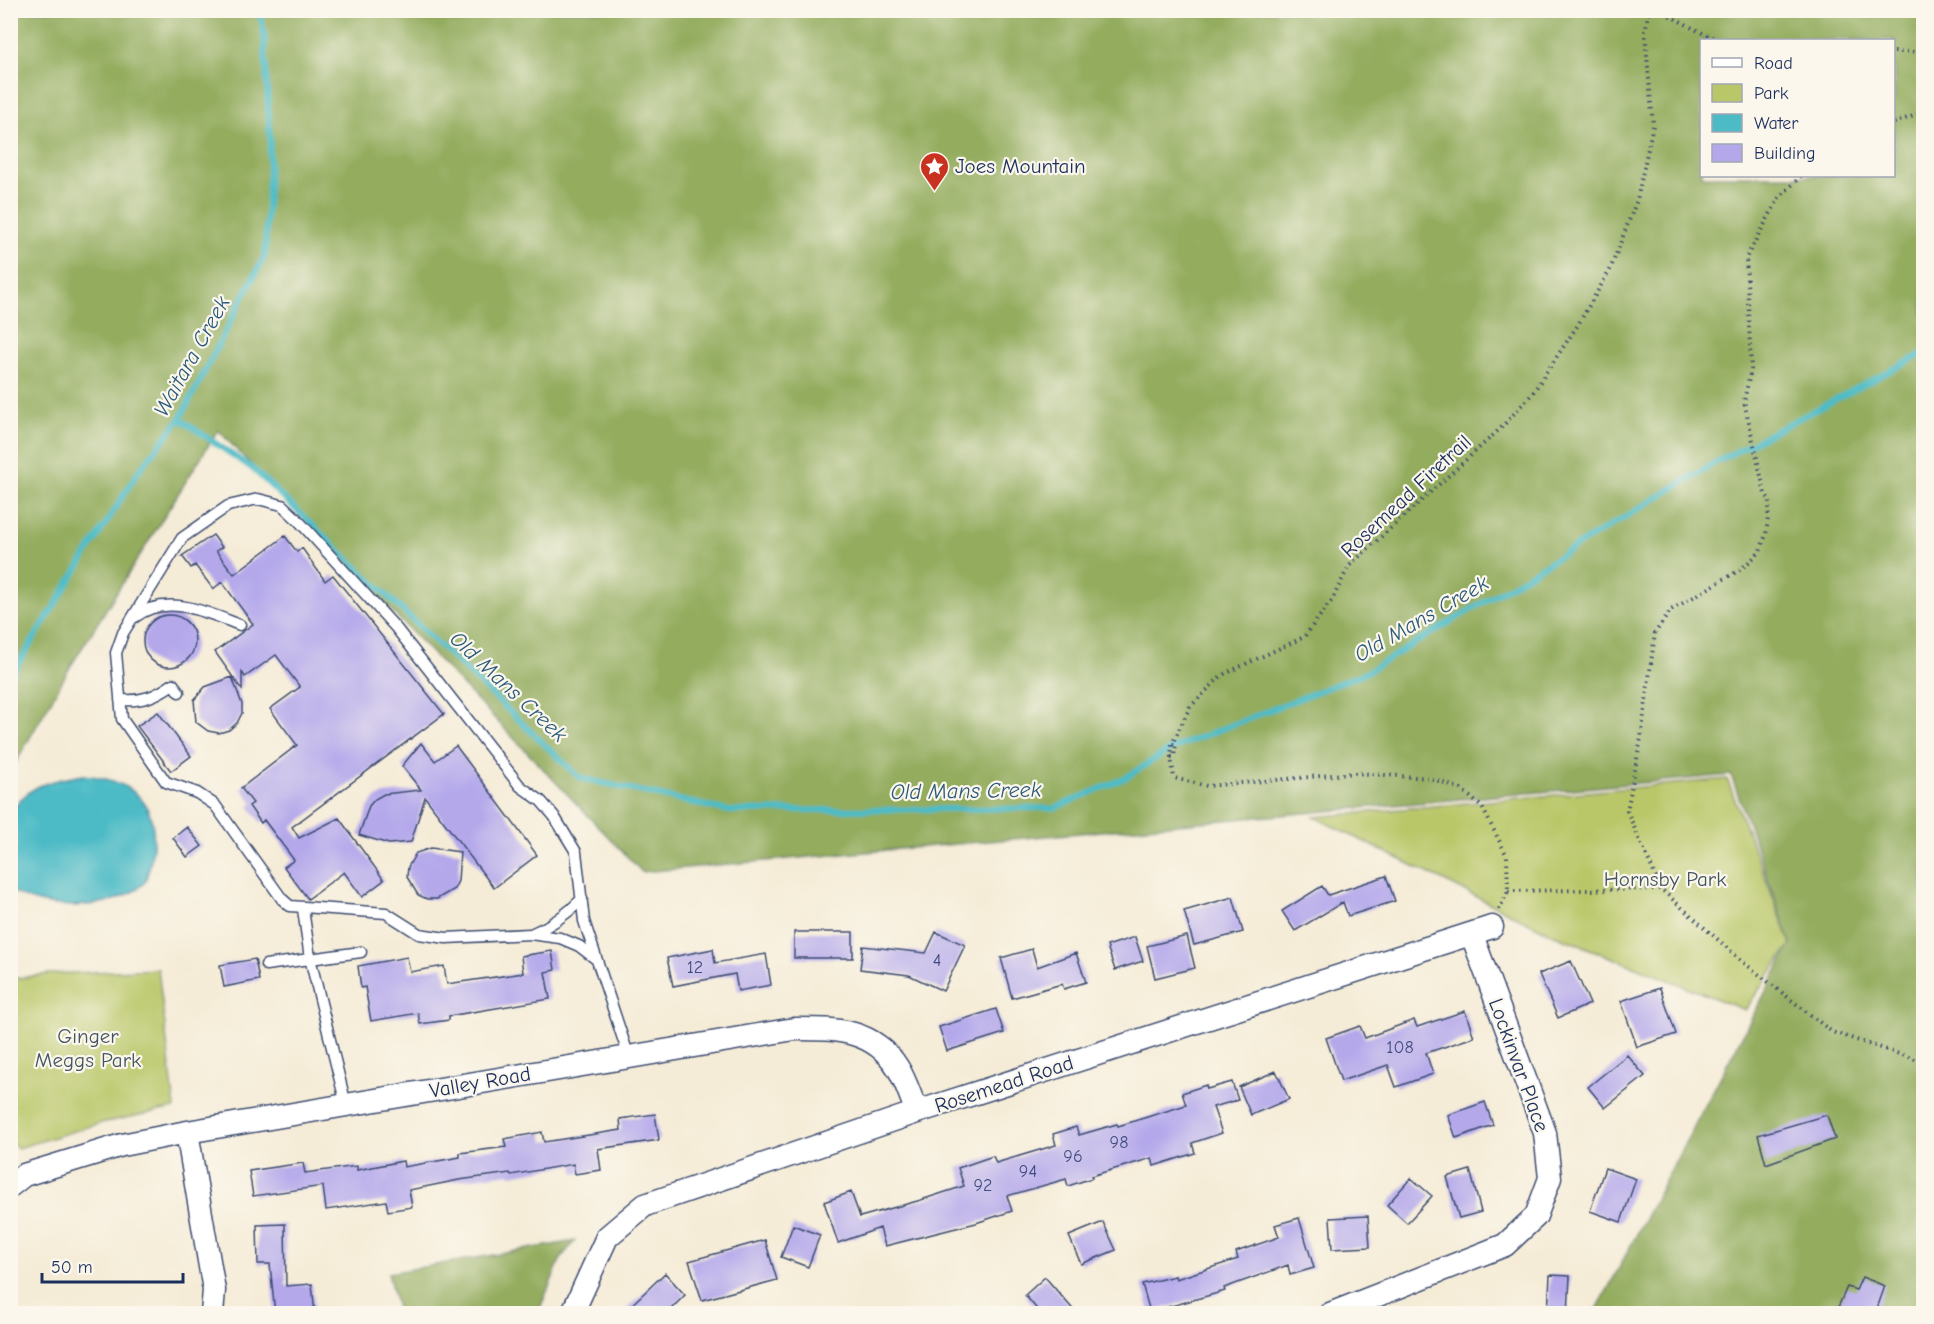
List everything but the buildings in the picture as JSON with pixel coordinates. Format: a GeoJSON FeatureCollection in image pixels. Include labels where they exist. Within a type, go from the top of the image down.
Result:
{"type":"FeatureCollection","features":[{"type":"Feature","properties":{"kind":"street","name":"Rosemead Road"},"geometry":{"type":"LineString","coordinates":[[572,1314],[607,1237],[645,1205],[916,1112],[1482,931]]}},
{"type":"Feature","properties":{"kind":"street","name":"Lockinvar Place"},"geometry":{"type":"LineString","coordinates":[[1330,1314],[1505,1245],[1536,1216],[1550,1178],[1545,1132],[1482,931]]}},
{"type":"Feature","properties":{"kind":"street","name":"Valley Road"},"geometry":{"type":"LineString","coordinates":[[10,1186],[24,1175],[122,1145],[794,1029],[835,1029],[870,1038],[898,1068],[916,1112]]}},
{"type":"Feature","properties":{"kind":"street"},"geometry":{"type":"LineString","coordinates":[[188,1132],[214,1290],[212,1314]]}},
{"type":"Feature","properties":{"kind":"lane"},"geometry":{"type":"LineString","coordinates":[[596,959],[579,946],[560,938],[530,934],[446,938],[419,934],[386,913],[303,909],[290,906],[282,899],[215,805],[197,793],[166,782],[122,719],[116,653],[132,619],[182,538],[228,506],[258,499],[282,505],[377,605],[520,786],[542,801],[576,852],[584,921],[629,1058]]}},
{"type":"Feature","properties":{"kind":"lane"},"geometry":{"type":"LineString","coordinates":[[132,619],[142,611],[167,604],[197,610],[240,625]]}},
{"type":"Feature","properties":{"kind":"lane"},"geometry":{"type":"LineString","coordinates":[[120,700],[135,701],[156,696],[173,684],[178,692]]}},
{"type":"Feature","properties":{"kind":"lane"},"geometry":{"type":"LineString","coordinates":[[530,934],[547,927],[567,914],[582,899]]}},
{"type":"Feature","properties":{"kind":"lane"},"geometry":{"type":"LineString","coordinates":[[303,909],[310,958],[346,1105]]}},
{"type":"Feature","properties":{"kind":"lane"},"geometry":{"type":"LineString","coordinates":[[266,965],[361,952]]}},
{"type":"Feature","properties":{"kind":"path","name":"Rosemead Firetrail"},"geometry":{"type":"LineString","coordinates":[[1649,10],[1645,32],[1653,125],[1637,200],[1610,270],[1576,328],[1532,394],[1500,429],[1349,566],[1332,600],[1304,637],[1222,675],[1190,707],[1172,744],[1171,757],[1174,778],[1206,786],[1355,774],[1430,778],[1461,789],[1482,807],[1506,856],[1508,891],[1661,889]]}},
{"type":"Feature","properties":{"kind":"path"},"geometry":{"type":"LineString","coordinates":[[1659,10],[1706,35],[1719,39]]}},
{"type":"Feature","properties":{"kind":"path"},"geometry":{"type":"LineString","coordinates":[[1895,52],[1923,52]]}},
{"type":"Feature","properties":{"kind":"path"},"geometry":{"type":"LineString","coordinates":[[1895,122],[1923,112]]}},
{"type":"Feature","properties":{"kind":"path"},"geometry":{"type":"LineString","coordinates":[[1800,177],[1779,198],[1746,258],[1751,369],[1744,401],[1765,494],[1770,500],[1766,535],[1758,553],[1740,570],[1671,610],[1655,633],[1641,738],[1627,811],[1661,889],[1743,962],[1832,1032],[1923,1062]]}},
{"type":"Feature","properties":{"kind":"green space"},"geometry":{"type":"Polygon","coordinates":[[[11,11],[1923,11],[1923,1313],[1595,1313],[1791,944],[1731,775],[642,872],[218,430],[72,664],[11,771],[11,11]]]}},
{"type":"Feature","properties":{"kind":"green space","name":"Hornsby Park"},"geometry":{"type":"Polygon","coordinates":[[[1727,779],[1791,944],[1745,1010],[1552,934],[1314,817],[1727,779]]]}},
{"type":"Feature","properties":{"kind":"green space","name":"Ginger Meggs Park"},"geometry":{"type":"Polygon","coordinates":[[[158,969],[175,1108],[101,1123],[18,1148],[11,1143],[11,979],[49,974],[158,969]]]}},
{"type":"Feature","properties":{"kind":"green space"},"geometry":{"type":"Polygon","coordinates":[[[575,1241],[561,1258],[538,1313],[398,1313],[388,1273],[575,1241]]]}},
{"type":"Feature","properties":{"kind":"water"},"geometry":{"type":"Polygon","coordinates":[[[84,775],[107,779],[125,786],[138,796],[148,809],[153,841],[145,882],[133,892],[117,899],[80,906],[41,903],[11,890],[11,815],[17,805],[24,796],[41,785],[84,775]]]}},
{"type":"Feature","properties":{"kind":"waterway","name":"Waitara Creek"},"geometry":{"type":"LineString","coordinates":[[10,677],[138,472],[180,419],[265,255],[270,141],[264,33],[259,10]]}},
{"type":"Feature","properties":{"kind":"waterway","name":"Old Mans Creek"},"geometry":{"type":"LineString","coordinates":[[180,419],[253,469],[580,778],[729,811],[1055,808],[1125,778],[1171,749],[1367,672],[1718,461],[1924,353]]}},
{"type":"Feature","properties":{"kind":"place","name":"Joes Mountain"},"geometry":{"type":"Point","coordinates":[934,192]}}]}
